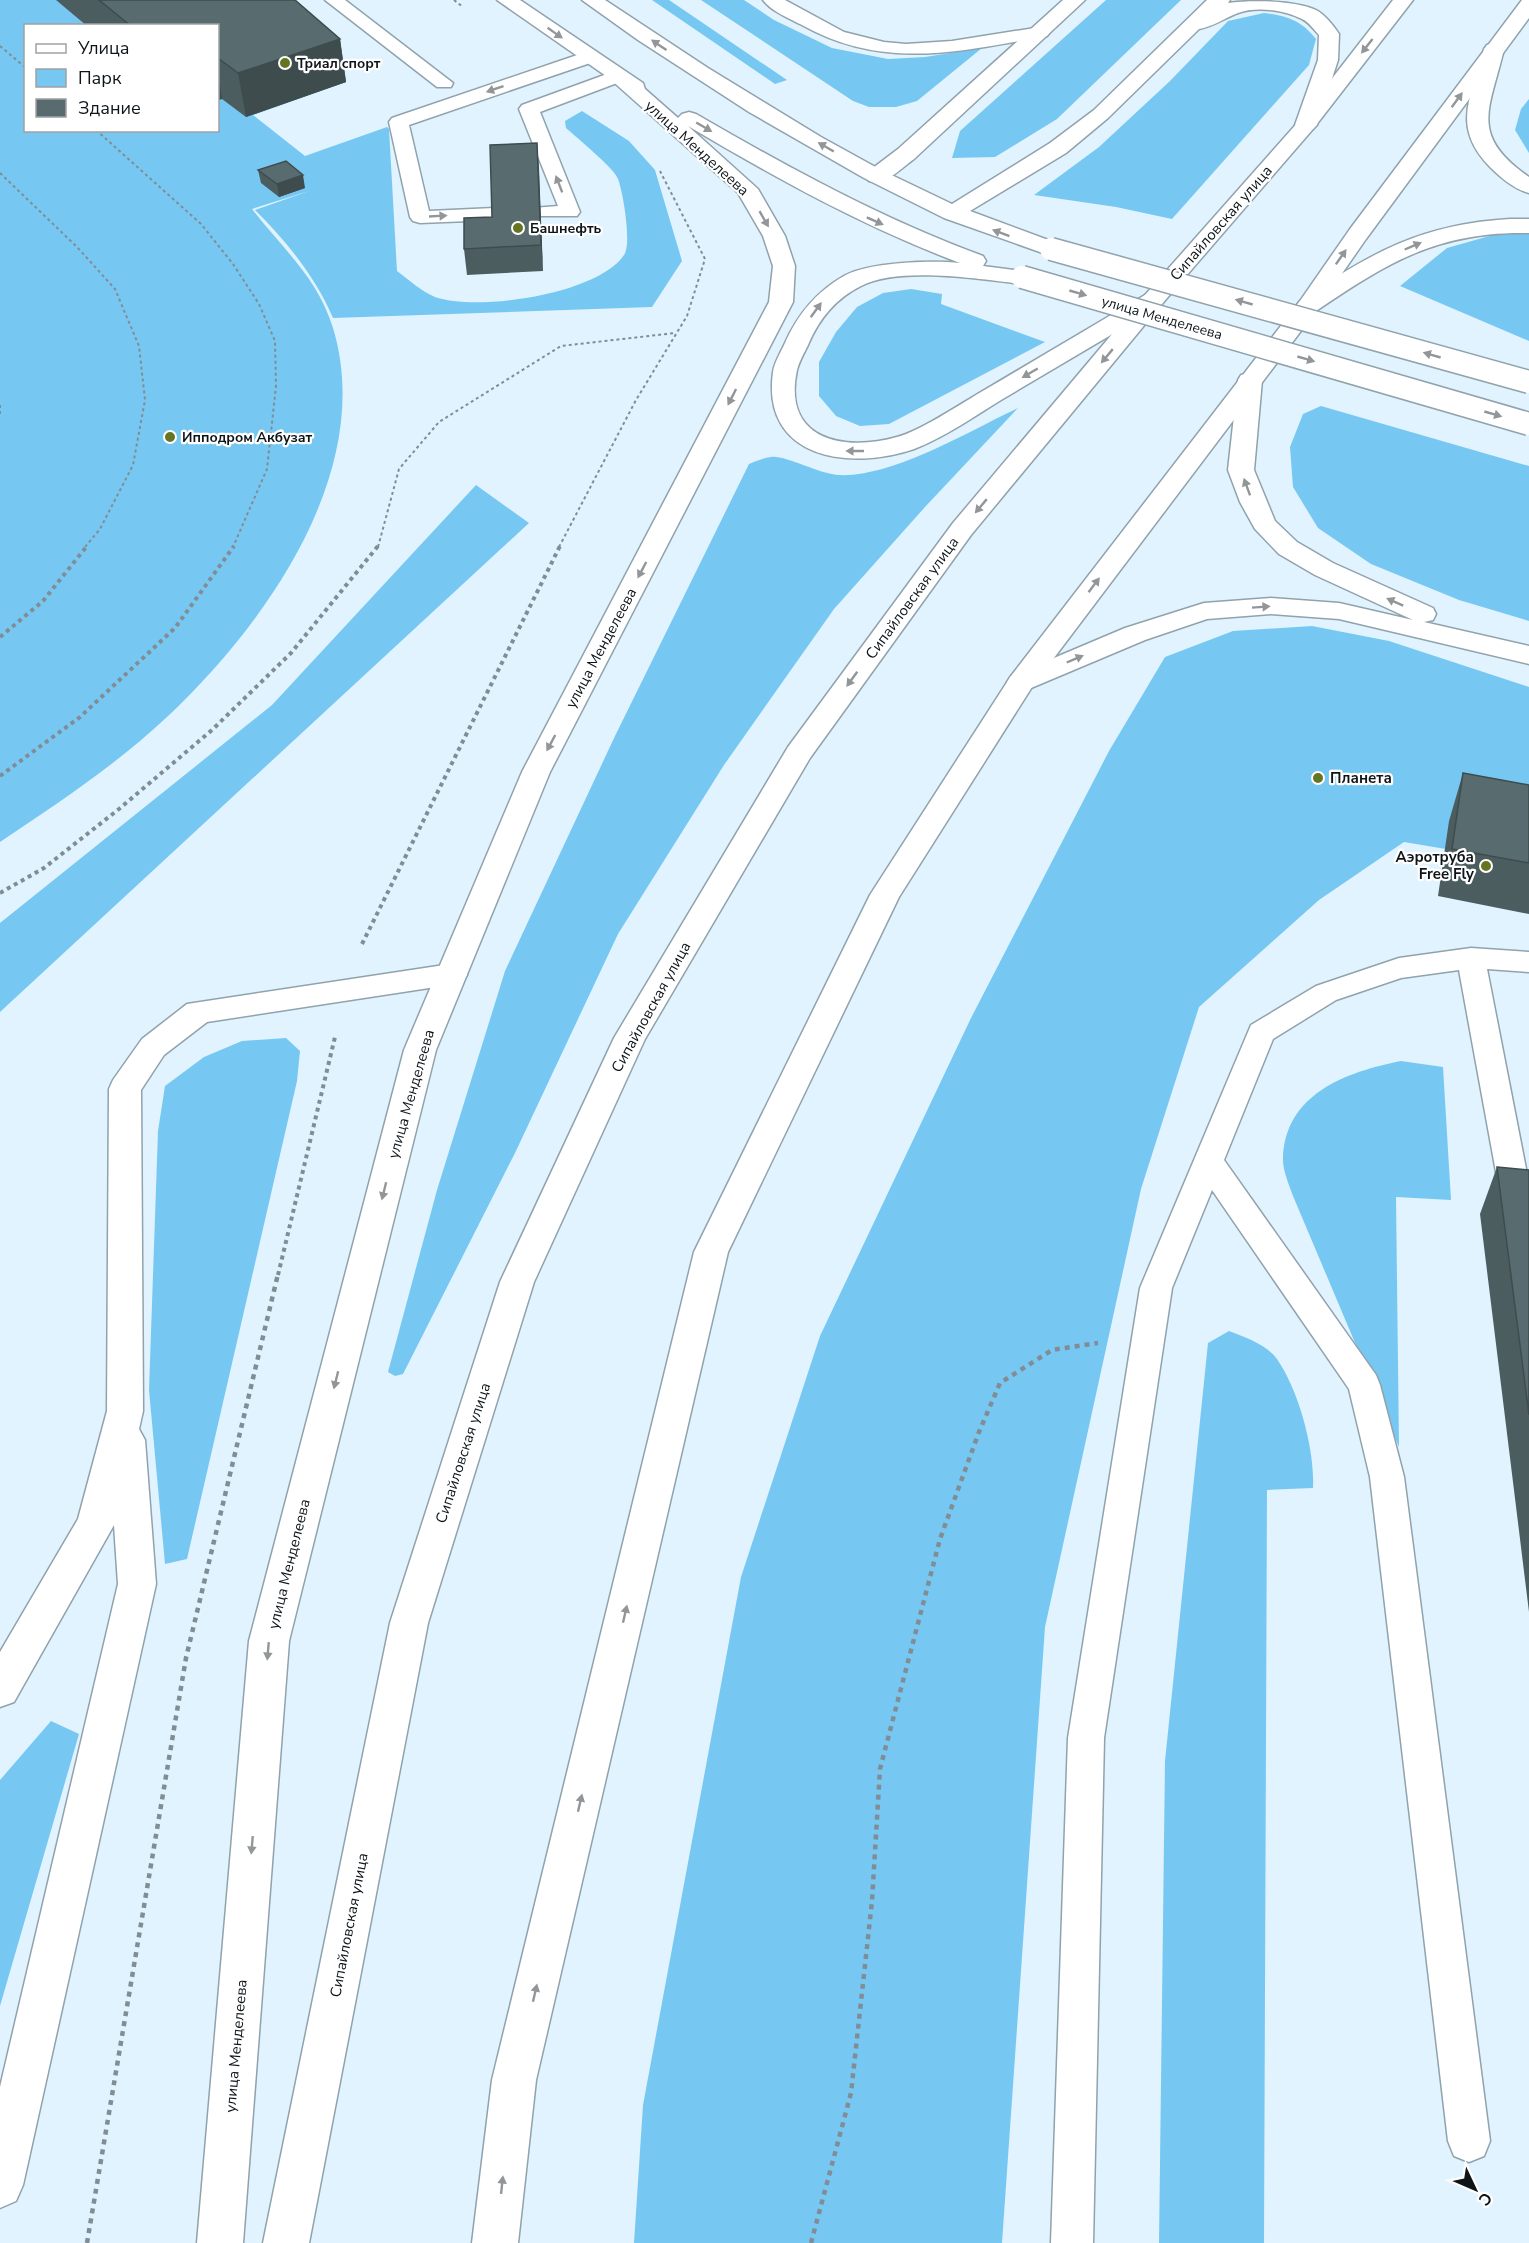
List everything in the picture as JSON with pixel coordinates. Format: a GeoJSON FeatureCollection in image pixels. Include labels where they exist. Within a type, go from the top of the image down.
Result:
{"type":"FeatureCollection","features":[{"type":"Feature","properties":{"kind":"main road","name":"улица Менделеева"},"geometry":{"type":"LineString","coordinates":[[507,0],[618,76],[734,145],[868,218],[941,249],[1022,277],[1529,424]]}},
{"type":"Feature","properties":{"kind":"main road"},"geometry":{"type":"LineString","coordinates":[[592,0],[763,111],[877,176],[952,213],[1012,237],[1051,249],[1529,382]]}},
{"type":"Feature","properties":{"kind":"main road"},"geometry":{"type":"LineString","coordinates":[[877,176],[906,154],[1075,0]]}},
{"type":"Feature","properties":{"kind":"main road"},"geometry":{"type":"LineString","coordinates":[[952,213],[1058,148],[1101,114],[1207,9],[1220,0]]}},
{"type":"Feature","properties":{"kind":"main road","name":"Сипайловская улица"},"geometry":{"type":"LineString","coordinates":[[286,2243],[409,1623],[517,1282],[630,1038],[798,754],[962,529],[1153,300],[1306,125],[1403,0]]}},
{"type":"Feature","properties":{"kind":"main road"},"geometry":{"type":"LineString","coordinates":[[1188,30],[1212,16],[1237,6],[1265,4],[1287,7],[1311,15],[1329,34],[1328,60],[1306,125]]}},
{"type":"Feature","properties":{"kind":"main road"},"geometry":{"type":"LineString","coordinates":[[495,2243],[514,2080],[711,1252],[885,895],[1021,682],[1308,306],[1358,234],[1529,4]]}},
{"type":"Feature","properties":{"kind":"main road"},"geometry":{"type":"LineString","coordinates":[[1494,49],[1476,122],[1486,150],[1516,179],[1529,186]]}},
{"type":"Feature","properties":{"kind":"main road","name":"улица Менделеева"},"geometry":{"type":"LineString","coordinates":[[220,2243],[269,1641],[420,1050],[536,772],[781,302],[784,266],[774,236],[747,189],[618,76]]}},
{"type":"Feature","properties":{"kind":"main road"},"geometry":{"type":"LineString","coordinates":[[1308,306],[1376,261],[1430,239],[1486,226],[1529,226]]}},
{"type":"Feature","properties":{"kind":"main road"},"geometry":{"type":"LineString","coordinates":[[1022,277],[941,268],[888,272],[854,280],[824,300],[804,327],[785,370],[784,406],[798,432],[824,447],[856,452],[906,443],[959,415],[1153,300]]}},
{"type":"Feature","properties":{"kind":"main road"},"geometry":{"type":"LineString","coordinates":[[1250,380],[1241,470],[1264,524],[1288,548],[1324,569],[1398,604],[1528,655]]}},
{"type":"Feature","properties":{"kind":"main road"},"geometry":{"type":"LineString","coordinates":[[1021,682],[1135,634],[1204,611],[1271,606],[1339,611],[1528,655]]}},
{"type":"Feature","properties":{"kind":"main road"},"geometry":{"type":"LineString","coordinates":[[0,2185],[136,1584],[125,1412],[125,1089],[153,1047],[198,1011],[451,975]]}},
{"type":"Feature","properties":{"kind":"main road"},"geometry":{"type":"LineString","coordinates":[[0,1689],[96,1523],[125,1412]]}},
{"type":"Feature","properties":{"kind":"lane"},"geometry":{"type":"LineString","coordinates":[[334,0],[444,83]]}},
{"type":"Feature","properties":{"kind":"lane"},"geometry":{"type":"LineString","coordinates":[[772,0],[819,28],[862,44],[911,49],[966,44],[1041,32]]}},
{"type":"Feature","properties":{"kind":"lane"},"geometry":{"type":"LineString","coordinates":[[494,214],[420,217],[399,122],[589,57]]}},
{"type":"Feature","properties":{"kind":"lane"},"geometry":{"type":"LineString","coordinates":[[540,212],[570,212],[529,109],[618,76]]}},
{"type":"Feature","properties":{"kind":"lane"},"geometry":{"type":"LineString","coordinates":[[1072,2243],[1086,1738],[1156,1288],[1261,1032],[1326,993],[1399,968],[1471,958],[1529,962]]}},
{"type":"Feature","properties":{"kind":"lane"},"geometry":{"type":"LineString","coordinates":[[1471,958],[1529,1265]]}},
{"type":"Feature","properties":{"kind":"lane"},"geometry":{"type":"LineString","coordinates":[[1209,1162],[1364,1385],[1387,1477],[1469,2141]]}},
{"type":"Feature","properties":{"kind":"path"},"geometry":{"type":"LineString","coordinates":[[0,46],[24,66]]}},
{"type":"Feature","properties":{"kind":"path"},"geometry":{"type":"LineString","coordinates":[[0,776],[80,717],[176,628],[234,546],[267,469],[276,386],[275,341],[259,304],[233,264],[201,224],[98,132]]}},
{"type":"Feature","properties":{"kind":"path"},"geometry":{"type":"LineString","coordinates":[[0,173],[77,247],[115,289],[139,346],[145,400],[133,465],[100,529],[42,601],[0,637]]}},
{"type":"Feature","properties":{"kind":"path"},"geometry":{"type":"LineString","coordinates":[[0,893],[44,868],[119,808],[212,730],[291,653],[378,547],[399,469],[440,422],[561,346],[676,333]]}},
{"type":"Feature","properties":{"kind":"path"},"geometry":{"type":"LineString","coordinates":[[0,405],[0,416]]}},
{"type":"Feature","properties":{"kind":"path"},"geometry":{"type":"LineString","coordinates":[[811,2243],[851,2093],[872,1901],[880,1769],[940,1539],[1000,1383],[1052,1350],[1108,1341]]}},
{"type":"Feature","properties":{"kind":"green space","name":"Ипподром Акбузат"},"geometry":{"type":"Polygon","coordinates":[[[0,0],[253,0],[346,82],[253,115],[305,156],[387,127],[389,129],[397,271],[420,289],[435,297],[454,301],[507,301],[564,289],[590,280],[610,269],[624,255],[627,240],[626,218],[618,179],[595,153],[566,128],[565,121],[582,111],[629,141],[655,170],[682,261],[652,307],[333,318],[318,288],[299,260],[255,210],[309,191],[252,209],[309,279],[333,328],[342,382],[339,436],[325,489],[303,541],[274,590],[241,637],[204,679],[148,735],[0,842],[0,0]]]}},
{"type":"Feature","properties":{"kind":"green space"},"geometry":{"type":"Polygon","coordinates":[[[652,0],[669,0],[787,80],[775,84],[652,0]]]}},
{"type":"Feature","properties":{"kind":"green space"},"geometry":{"type":"Polygon","coordinates":[[[701,0],[744,0],[774,20],[832,48],[888,59],[925,57],[982,48],[917,101],[896,107],[869,107],[853,101],[701,0]]]}},
{"type":"Feature","properties":{"kind":"green space"},"geometry":{"type":"Polygon","coordinates":[[[1106,0],[1181,0],[1057,119],[995,157],[952,158],[960,131],[1106,0]]]}},
{"type":"Feature","properties":{"kind":"green space"},"geometry":{"type":"Polygon","coordinates":[[[1264,13],[1299,23],[1316,39],[1309,65],[1172,219],[1116,207],[1034,195],[1099,147],[1170,81],[1228,21],[1264,13]]]}},
{"type":"Feature","properties":{"kind":"green space"},"geometry":{"type":"Polygon","coordinates":[[[1529,99],[1529,153],[1515,130],[1521,109],[1529,99]]]}},
{"type":"Feature","properties":{"kind":"green space"},"geometry":{"type":"Polygon","coordinates":[[[1507,231],[1529,232],[1529,341],[1400,286],[1447,248],[1507,231]]]}},
{"type":"Feature","properties":{"kind":"green space"},"geometry":{"type":"Polygon","coordinates":[[[911,289],[942,294],[941,304],[1045,342],[889,424],[860,426],[836,416],[819,396],[819,362],[836,332],[857,307],[883,293],[911,289]]]}},
{"type":"Feature","properties":{"kind":"green space"},"geometry":{"type":"Polygon","coordinates":[[[1321,406],[1529,466],[1529,621],[1459,600],[1371,564],[1318,528],[1293,487],[1290,447],[1303,414],[1321,406]]]}},
{"type":"Feature","properties":{"kind":"green space"},"geometry":{"type":"Polygon","coordinates":[[[1018,408],[834,609],[724,765],[618,934],[515,1153],[403,1374],[395,1376],[388,1372],[437,1190],[505,971],[615,736],[749,464],[777,457],[830,474],[859,474],[906,461],[1018,408]]]}},
{"type":"Feature","properties":{"kind":"green space"},"geometry":{"type":"Polygon","coordinates":[[[476,485],[529,523],[0,1012],[0,923],[272,705],[476,485]]]}},
{"type":"Feature","properties":{"kind":"green space"},"geometry":{"type":"Polygon","coordinates":[[[1312,626],[1389,641],[1529,687],[1529,863],[1404,842],[1319,900],[1199,1007],[1141,1189],[1045,1627],[1002,2243],[634,2243],[643,2105],[741,1577],[820,1336],[971,1018],[1109,751],[1165,657],[1233,631],[1312,626]]]}},
{"type":"Feature","properties":{"kind":"green space"},"geometry":{"type":"Polygon","coordinates":[[[286,1038],[300,1051],[297,1081],[187,1559],[165,1564],[149,1390],[158,1131],[165,1086],[204,1057],[242,1041],[286,1038]]]}},
{"type":"Feature","properties":{"kind":"green space"},"geometry":{"type":"Polygon","coordinates":[[[1401,1061],[1443,1067],[1451,1200],[1396,1197],[1399,1447],[1293,1196],[1283,1160],[1286,1137],[1294,1118],[1306,1103],[1322,1090],[1340,1080],[1401,1061]]]}},
{"type":"Feature","properties":{"kind":"green space"},"geometry":{"type":"Polygon","coordinates":[[[1229,1331],[1268,1350],[1285,1372],[1304,1421],[1313,1473],[1313,1488],[1267,1490],[1264,2243],[1159,2243],[1165,1761],[1208,1343],[1229,1331]]]}},
{"type":"Feature","properties":{"kind":"green space"},"geometry":{"type":"Polygon","coordinates":[[[51,1721],[79,1734],[0,2006],[0,1780],[51,1721]]]}},
{"type":"Feature","properties":{"kind":"building"},"geometry":{"type":"Polygon","coordinates":[[[99,0],[295,0],[340,39],[238,73],[219,59],[219,24],[129,24],[99,0]]]}},
{"type":"Feature","properties":{"kind":"building","name":"Башнефть"},"geometry":{"type":"Polygon","coordinates":[[[537,143],[541,245],[464,249],[464,218],[492,217],[490,145],[537,143]]]}},
{"type":"Feature","properties":{"kind":"building"},"geometry":{"type":"Polygon","coordinates":[[[286,161],[303,175],[277,184],[258,170],[286,161]]]}},
{"type":"Feature","properties":{"kind":"building"},"geometry":{"type":"Polygon","coordinates":[[[1463,773],[1529,785],[1529,863],[1452,849],[1463,773]]]}},
{"type":"Feature","properties":{"kind":"building"},"geometry":{"type":"Polygon","coordinates":[[[1497,1167],[1529,1170],[1529,1415],[1497,1167]]]}},
{"type":"Feature","properties":{"kind":"place","name":"Триал спорт"},"geometry":{"type":"Point","coordinates":[285,63]}},
{"type":"Feature","properties":{"kind":"place","name":"Башнефть"},"geometry":{"type":"Point","coordinates":[518,228]}},
{"type":"Feature","properties":{"kind":"place","name":"Ипподром Акбузат"},"geometry":{"type":"Point","coordinates":[170,437]}},
{"type":"Feature","properties":{"kind":"place","name":"Планета"},"geometry":{"type":"Point","coordinates":[1318,778]}},
{"type":"Feature","properties":{"kind":"place","name":"Аэротруба Free Fly"},"geometry":{"type":"Point","coordinates":[1486,866]}}]}
